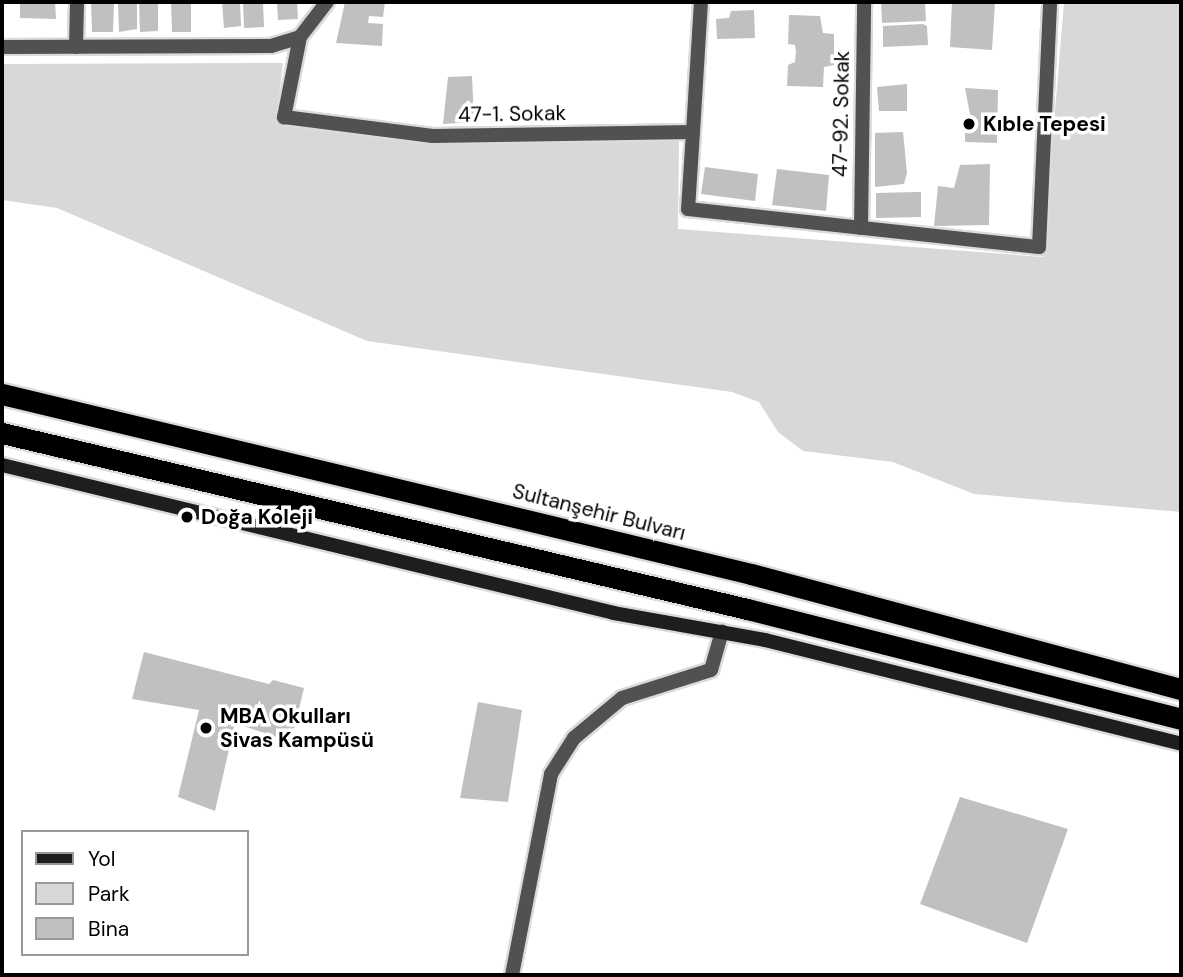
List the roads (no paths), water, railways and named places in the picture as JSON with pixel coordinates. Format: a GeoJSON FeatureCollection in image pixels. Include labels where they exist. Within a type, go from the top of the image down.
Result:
{"type":"FeatureCollection","features":[{"type":"Feature","properties":{"kind":"highway","name":"Sultanşehir Bulvarı"},"geometry":{"type":"LineString","coordinates":[[2,394],[751,574],[1181,689]]}},
{"type":"Feature","properties":{"kind":"highway"},"geometry":{"type":"LineString","coordinates":[[2,433],[747,608],[1181,719]]}},
{"type":"Feature","properties":{"kind":"street"},"geometry":{"type":"LineString","coordinates":[[76,47],[77,2]]}},
{"type":"Feature","properties":{"kind":"street"},"geometry":{"type":"LineString","coordinates":[[2,47],[271,46],[300,37],[327,2]]}},
{"type":"Feature","properties":{"kind":"street"},"geometry":{"type":"LineString","coordinates":[[701,2],[688,209],[1039,247],[1050,2]]}},
{"type":"Feature","properties":{"kind":"street","name":"47-92. Sokak"},"geometry":{"type":"LineString","coordinates":[[861,228],[864,2]]}},
{"type":"Feature","properties":{"kind":"street","name":"47-1. Sokak"},"geometry":{"type":"LineString","coordinates":[[300,37],[284,117],[433,136],[693,132]]}},
{"type":"Feature","properties":{"kind":"street"},"geometry":{"type":"LineString","coordinates":[[2,464],[614,613],[722,632],[1181,744]]}},
{"type":"Feature","properties":{"kind":"street"},"geometry":{"type":"LineString","coordinates":[[512,975],[551,774],[574,738],[622,698],[711,670],[722,632]]}},
{"type":"Feature","properties":{"kind":"place","name":"Kıble Tepesi"},"geometry":{"type":"Point","coordinates":[969,124]}},
{"type":"Feature","properties":{"kind":"place","name":"Doğa Koleji"},"geometry":{"type":"Point","coordinates":[187,517]}},
{"type":"Feature","properties":{"kind":"place","name":"MBA Okulları Sivas Kampüsü"},"geometry":{"type":"Point","coordinates":[206,728]}}]}
